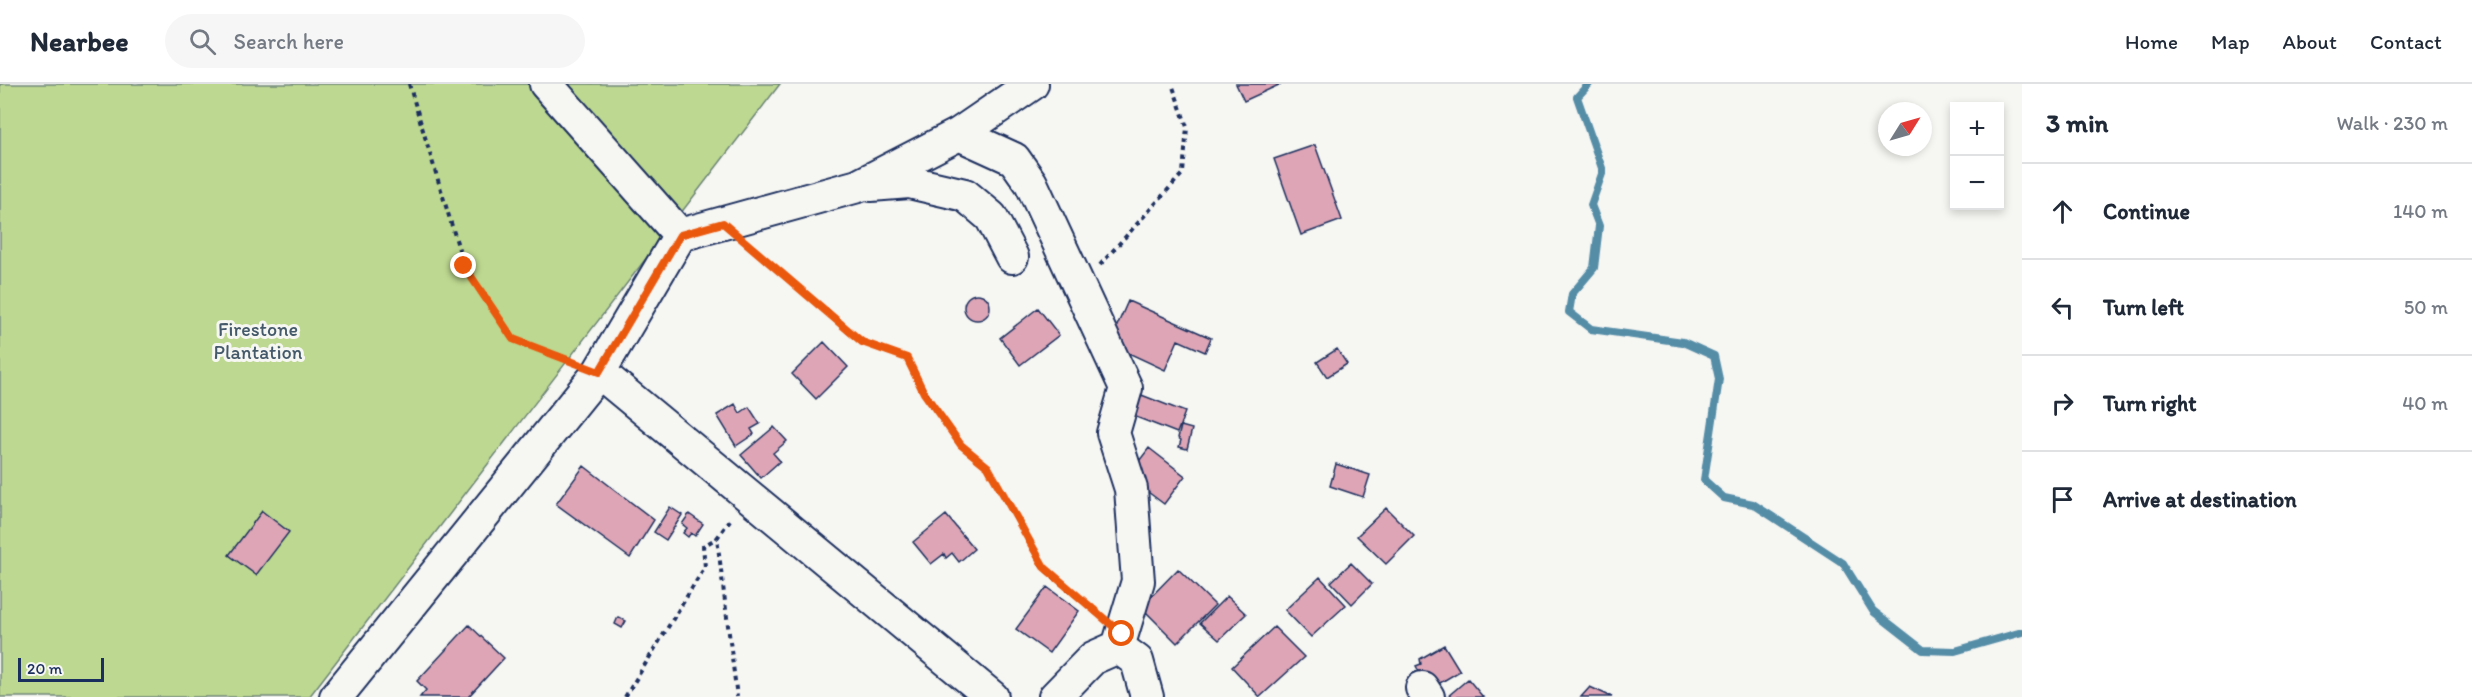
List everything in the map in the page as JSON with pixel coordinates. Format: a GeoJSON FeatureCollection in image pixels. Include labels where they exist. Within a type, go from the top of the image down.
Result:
{"type":"FeatureCollection","features":[{"type":"Feature","properties":{"kind":"street"},"geometry":{"type":"LineString","coordinates":[[546,84],[680,235]]}},
{"type":"Feature","properties":{"kind":"street"},"geometry":{"type":"LineString","coordinates":[[858,186],[959,134],[1032,84]]}},
{"type":"Feature","properties":{"kind":"street"},"geometry":{"type":"LineString","coordinates":[[959,134],[1014,159],[1031,183],[1126,388],[1113,433],[1131,489],[1138,581],[1120,640],[1093,658],[1055,697]]}},
{"type":"Feature","properties":{"kind":"street"},"geometry":{"type":"LineString","coordinates":[[336,697],[599,372],[680,235],[858,186],[909,182],[965,195],[991,217],[1012,257]]}},
{"type":"Feature","properties":{"kind":"street"},"geometry":{"type":"LineString","coordinates":[[599,372],[992,697]]}},
{"type":"Feature","properties":{"kind":"street"},"geometry":{"type":"LineString","coordinates":[[1120,640],[1137,661],[1147,697]]}},
{"type":"Feature","properties":{"kind":"path"},"geometry":{"type":"LineString","coordinates":[[409,84],[464,266],[513,339],[599,372]]}},
{"type":"Feature","properties":{"kind":"path"},"geometry":{"type":"LineString","coordinates":[[1095,270],[1183,173],[1187,127],[1172,84]]}},
{"type":"Feature","properties":{"kind":"path"},"geometry":{"type":"LineString","coordinates":[[723,223],[862,342],[907,358],[924,393],[961,445],[988,467],[1044,567],[1120,640]]}},
{"type":"Feature","properties":{"kind":"path"},"geometry":{"type":"LineString","coordinates":[[625,697],[705,567],[703,546],[717,538],[749,496]]}},
{"type":"Feature","properties":{"kind":"path"},"geometry":{"type":"LineString","coordinates":[[717,538],[736,697]]}},
{"type":"Feature","properties":{"kind":"green space","name":"Firestone Plantation"},"geometry":{"type":"Polygon","coordinates":[[[0,84],[780,84],[309,697],[0,697],[0,84]]]}},
{"type":"Feature","properties":{"kind":"building"},"geometry":{"type":"Polygon","coordinates":[[[1236,84],[1281,84],[1244,101],[1236,84]]]}},
{"type":"Feature","properties":{"kind":"building"},"geometry":{"type":"Polygon","coordinates":[[[1315,145],[1342,220],[1301,235],[1274,159],[1315,145]]]}},
{"type":"Feature","properties":{"kind":"building"},"geometry":{"type":"Polygon","coordinates":[[[977,294],[986,298],[990,307],[986,316],[977,320],[968,316],[964,307],[968,298],[977,294]]]}},
{"type":"Feature","properties":{"kind":"building"},"geometry":{"type":"Polygon","coordinates":[[[1128,301],[1211,338],[1205,352],[1178,340],[1165,370],[1109,344],[1128,301]]]}},
{"type":"Feature","properties":{"kind":"building"},"geometry":{"type":"Polygon","coordinates":[[[1038,308],[1059,335],[1020,365],[1000,338],[1038,308]]]}},
{"type":"Feature","properties":{"kind":"building"},"geometry":{"type":"Polygon","coordinates":[[[824,342],[848,367],[816,399],[792,374],[824,342]]]}},
{"type":"Feature","properties":{"kind":"building"},"geometry":{"type":"Polygon","coordinates":[[[1337,349],[1347,364],[1327,377],[1317,362],[1337,349]]]}},
{"type":"Feature","properties":{"kind":"building"},"geometry":{"type":"Polygon","coordinates":[[[1139,394],[1185,412],[1177,433],[1131,415],[1139,394]]]}},
{"type":"Feature","properties":{"kind":"building"},"geometry":{"type":"Polygon","coordinates":[[[735,404],[740,413],[749,407],[760,424],[751,429],[754,434],[736,446],[717,415],[735,404]]]}},
{"type":"Feature","properties":{"kind":"building"},"geometry":{"type":"Polygon","coordinates":[[[1181,426],[1192,429],[1187,449],[1179,447],[1181,440],[1178,438],[1181,426]]]}},
{"type":"Feature","properties":{"kind":"building"},"geometry":{"type":"Polygon","coordinates":[[[774,427],[787,441],[773,453],[780,461],[761,478],[741,455],[774,427]]]}},
{"type":"Feature","properties":{"kind":"building"},"geometry":{"type":"Polygon","coordinates":[[[1149,448],[1185,476],[1164,504],[1144,489],[1130,473],[1149,448]]]}},
{"type":"Feature","properties":{"kind":"building"},"geometry":{"type":"Polygon","coordinates":[[[1336,464],[1370,475],[1363,497],[1330,486],[1336,464]]]}},
{"type":"Feature","properties":{"kind":"building"},"geometry":{"type":"Polygon","coordinates":[[[584,466],[654,520],[630,558],[556,504],[584,466]]]}},
{"type":"Feature","properties":{"kind":"building"},"geometry":{"type":"Polygon","coordinates":[[[670,507],[682,515],[666,540],[654,532],[670,507]]]}},
{"type":"Feature","properties":{"kind":"building"},"geometry":{"type":"Polygon","coordinates":[[[1386,508],[1414,536],[1386,564],[1357,536],[1386,508]]]}},
{"type":"Feature","properties":{"kind":"building"},"geometry":{"type":"Polygon","coordinates":[[[262,511],[289,532],[256,575],[229,555],[262,511]]]}},
{"type":"Feature","properties":{"kind":"building"},"geometry":{"type":"Polygon","coordinates":[[[689,514],[703,524],[695,536],[691,533],[688,537],[683,533],[687,528],[682,524],[689,514]]]}},
{"type":"Feature","properties":{"kind":"building"},"geometry":{"type":"Polygon","coordinates":[[[946,515],[974,549],[959,562],[952,553],[946,558],[944,554],[931,564],[913,542],[946,515]]]}},
{"type":"Feature","properties":{"kind":"building"},"geometry":{"type":"Polygon","coordinates":[[[1351,563],[1372,584],[1352,604],[1331,582],[1351,563]]]}},
{"type":"Feature","properties":{"kind":"building"},"geometry":{"type":"Polygon","coordinates":[[[1178,569],[1215,605],[1177,643],[1141,607],[1178,569]]]}},
{"type":"Feature","properties":{"kind":"building"},"geometry":{"type":"Polygon","coordinates":[[[1320,577],[1346,605],[1311,637],[1285,610],[1320,577]]]}},
{"type":"Feature","properties":{"kind":"building"},"geometry":{"type":"Polygon","coordinates":[[[1047,587],[1079,611],[1049,653],[1016,629],[1047,587]]]}},
{"type":"Feature","properties":{"kind":"building"},"geometry":{"type":"Polygon","coordinates":[[[1227,596],[1246,614],[1219,640],[1200,623],[1227,596]]]}},
{"type":"Feature","properties":{"kind":"building"},"geometry":{"type":"Polygon","coordinates":[[[618,617],[626,621],[622,628],[615,624],[618,617]]]}},
{"type":"Feature","properties":{"kind":"building"},"geometry":{"type":"Polygon","coordinates":[[[469,625],[504,658],[468,697],[420,697],[426,690],[417,681],[469,625]]]}},
{"type":"Feature","properties":{"kind":"building"},"geometry":{"type":"Polygon","coordinates":[[[1274,627],[1304,657],[1260,697],[1232,667],[1274,627]]]}},
{"type":"Feature","properties":{"kind":"building"},"geometry":{"type":"Polygon","coordinates":[[[1444,645],[1460,671],[1435,686],[1427,686],[1416,666],[1421,664],[1420,659],[1444,645]]]}},
{"type":"Feature","properties":{"kind":"building"},"geometry":{"type":"Polygon","coordinates":[[[1468,679],[1483,697],[1447,697],[1468,679]]]}},
{"type":"Feature","properties":{"kind":"building"},"geometry":{"type":"Polygon","coordinates":[[[1590,687],[1612,697],[1581,697],[1590,687]]]}},
{"type":"Feature","properties":{"kind":"waterway"},"geometry":{"type":"LineString","coordinates":[[1589,84],[1577,97],[1603,171],[1591,205],[1599,226],[1594,268],[1572,294],[1569,312],[1591,329],[1683,342],[1714,356],[1719,379],[1704,480],[1724,498],[1753,504],[1843,563],[1873,611],[1923,650],[1955,651],[2022,632]]}},
{"type":"Feature","properties":{"kind":"route"},"geometry":{"type":"LineString","coordinates":[[464,266],[513,339],[599,372],[680,235],[723,223],[862,342],[907,358],[924,393],[961,445],[988,467],[1044,567],[1122,634]]}}]}
